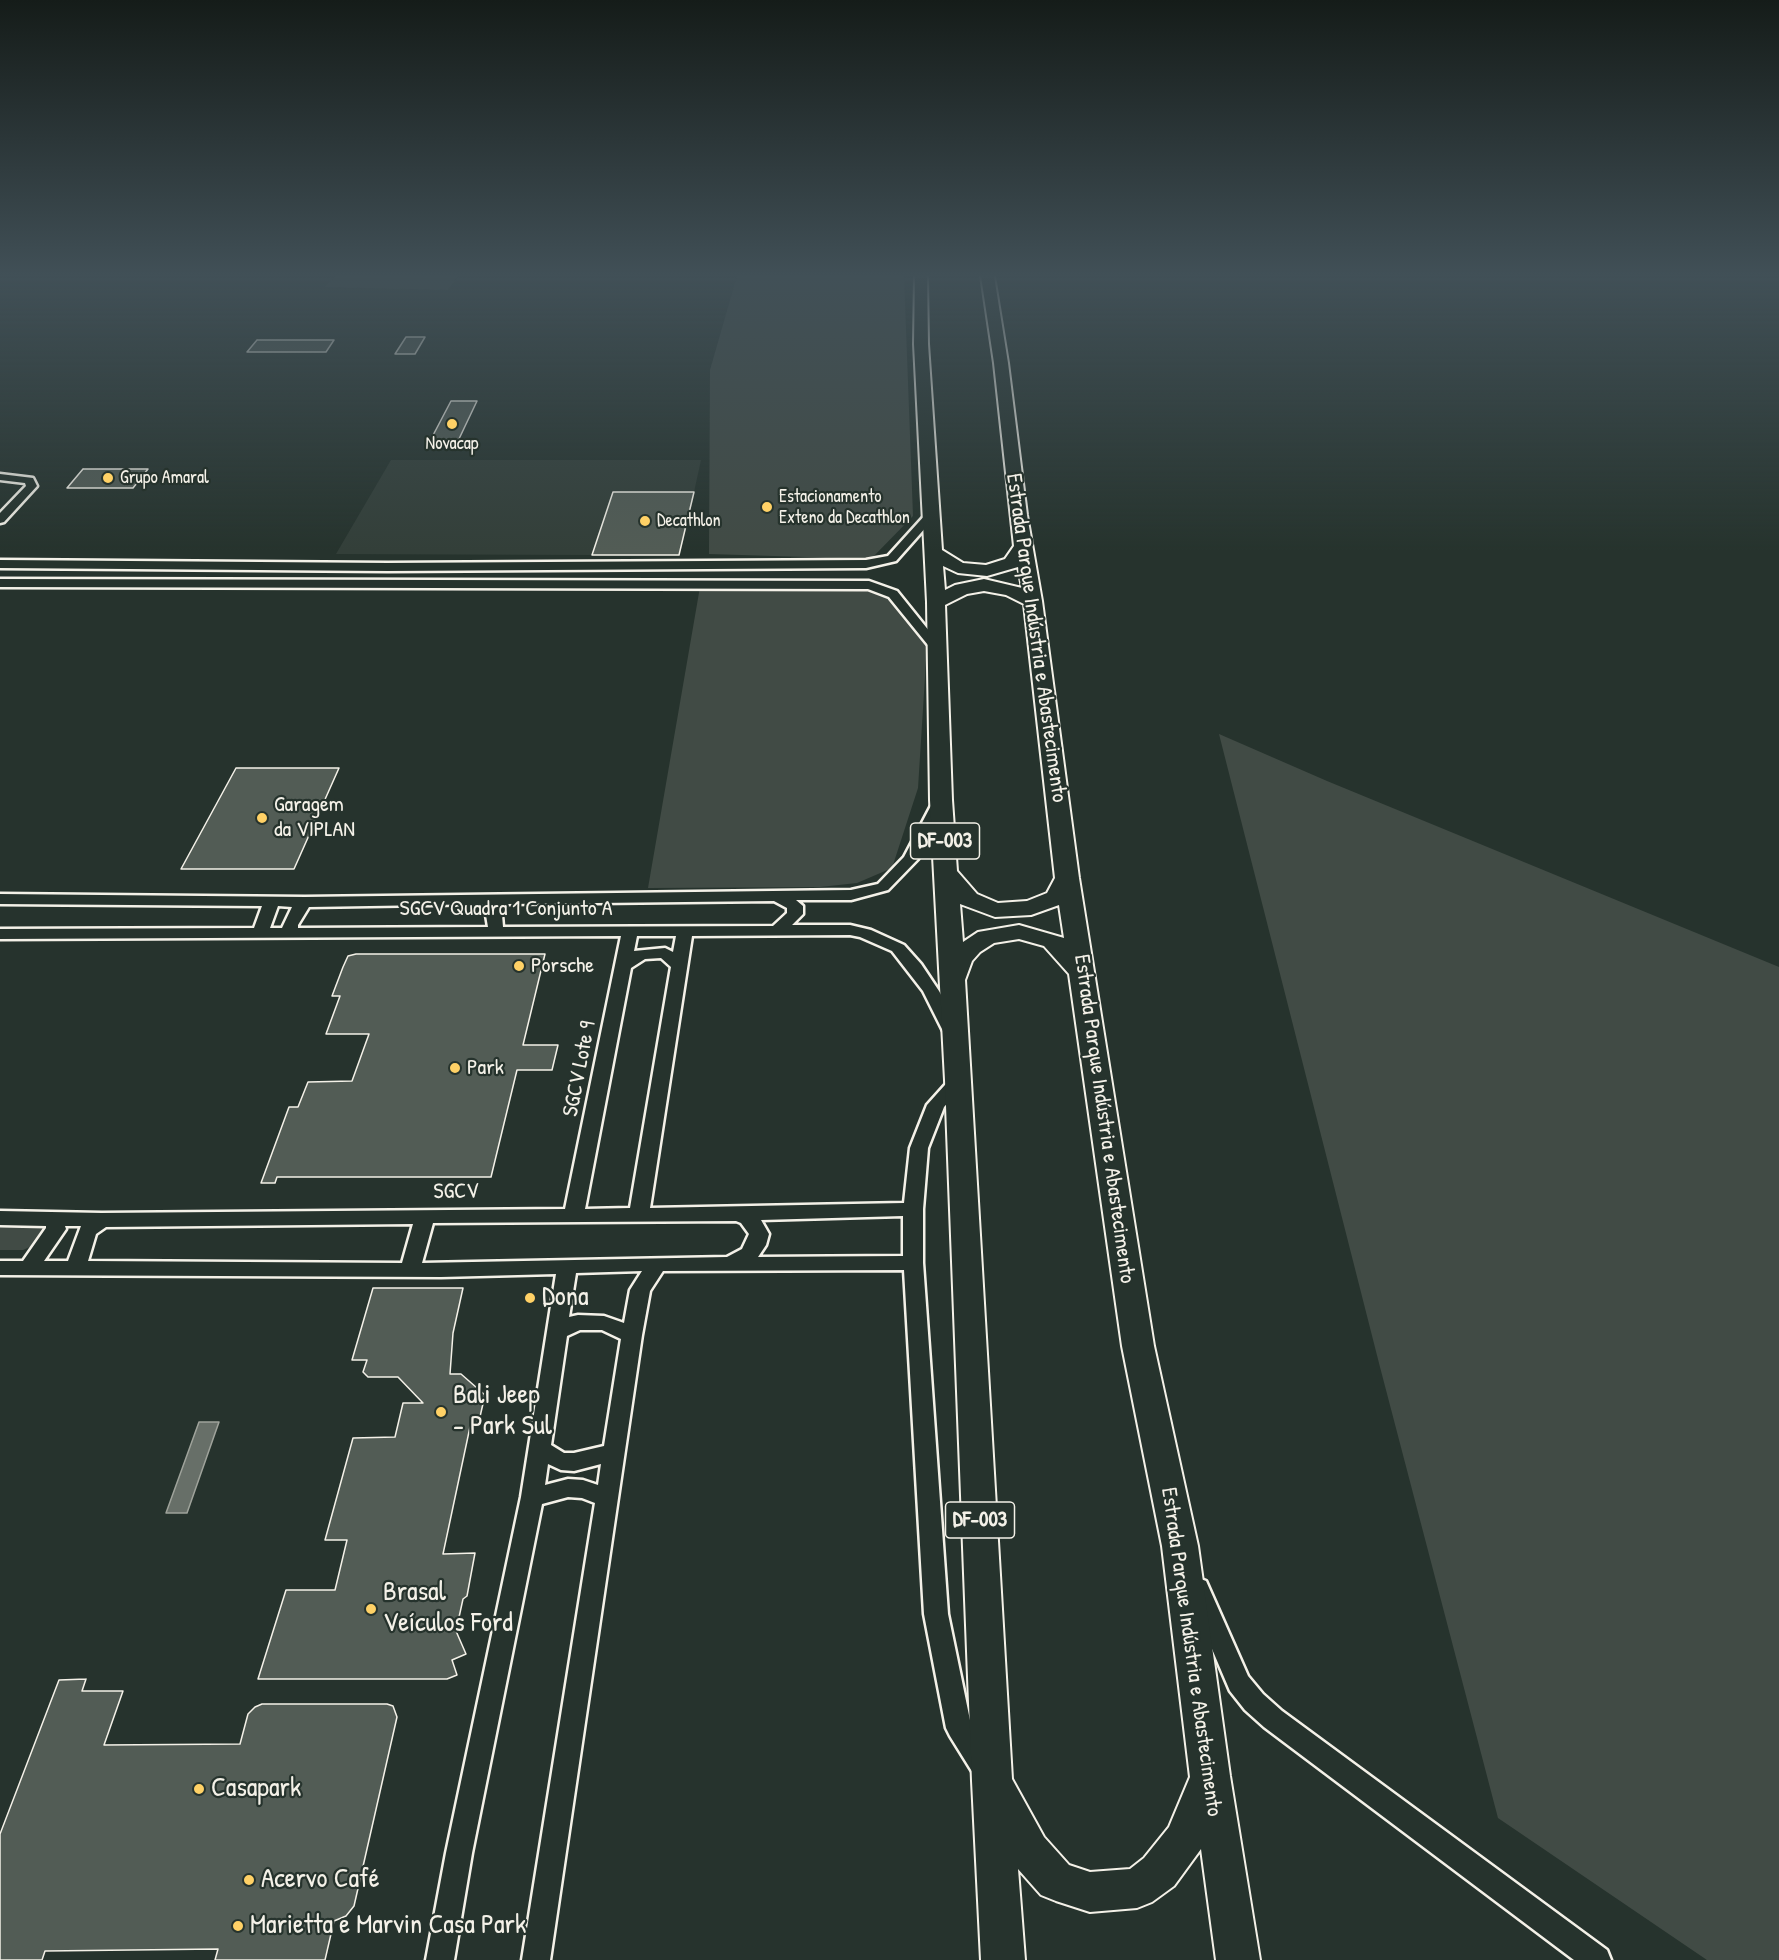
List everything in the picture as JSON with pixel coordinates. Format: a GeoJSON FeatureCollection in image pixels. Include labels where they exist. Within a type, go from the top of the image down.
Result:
{"type":"FeatureCollection","features":[{"type":"Feature","properties":{"kind":"highway","name":"DF-003"},"geometry":{"type":"LineString","coordinates":[[922,367],[936,602],[941,800],[957,1041],[992,1781],[1003,1960]]}},
{"type":"Feature","properties":{"kind":"highway","name":"Estrada Parque Indústria e Abastecimento"},"geometry":{"type":"LineString","coordinates":[[1002,367],[1067,878],[1138,1346],[1180,1546],[1210,1776],[1238,1960]]}},
{"type":"Feature","properties":{"kind":"highway"},"geometry":{"type":"LineString","coordinates":[[932,551],[958,568],[987,571],[1000,569],[1012,563],[1023,546]]}},
{"type":"Feature","properties":{"kind":"highway"},"geometry":{"type":"LineString","coordinates":[[936,602],[962,589],[984,585],[1011,590],[1033,601]]}},
{"type":"Feature","properties":{"kind":"highway"},"geometry":{"type":"LineString","coordinates":[[947,874],[968,899],[995,910],[1031,908],[1056,898],[1067,878]]}},
{"type":"Feature","properties":{"kind":"highway"},"geometry":{"type":"LineString","coordinates":[[953,981],[960,960],[971,947],[987,937],[1019,932],[1053,941],[1083,974]]}},
{"type":"Feature","properties":{"kind":"highway"},"geometry":{"type":"LineString","coordinates":[[992,1781],[1029,1851],[1056,1881],[1090,1892],[1137,1888],[1159,1872],[1184,1840],[1210,1776]]}},
{"type":"Feature","properties":{"kind":"street"},"geometry":{"type":"LineString","coordinates":[[0,477],[30,480]]}},
{"type":"Feature","properties":{"kind":"street"},"geometry":{"type":"LineString","coordinates":[[0,483],[30,480]]}},
{"type":"Feature","properties":{"kind":"street"},"geometry":{"type":"LineString","coordinates":[[0,520],[32,486],[30,480]]}},
{"type":"Feature","properties":{"kind":"street"},"geometry":{"type":"LineString","coordinates":[[0,564],[130,567],[387,567],[866,564],[892,558],[931,516]]}},
{"type":"Feature","properties":{"kind":"street"},"geometry":{"type":"LineString","coordinates":[[657,584],[663,565]]}},
{"type":"Feature","properties":{"kind":"street"},"geometry":{"type":"LineString","coordinates":[[818,585],[819,565]]}},
{"type":"Feature","properties":{"kind":"street"},"geometry":{"type":"LineString","coordinates":[[147,584],[150,574],[157,568],[165,566]]}},
{"type":"Feature","properties":{"kind":"street"},"geometry":{"type":"LineString","coordinates":[[417,584],[408,578],[410,573],[425,566]]}},
{"type":"Feature","properties":{"kind":"street"},"geometry":{"type":"LineString","coordinates":[[115,584],[130,567]]}},
{"type":"Feature","properties":{"kind":"street"},"geometry":{"type":"LineString","coordinates":[[378,585],[396,579],[399,573],[387,567]]}},
{"type":"Feature","properties":{"kind":"street"},"geometry":{"type":"LineString","coordinates":[[0,583],[870,585],[893,594],[936,647]]}},
{"type":"Feature","properties":{"kind":"street","name":"SGCV Quadra 1 Conjunto A"},"geometry":{"type":"LineString","coordinates":[[0,899],[305,902],[851,895],[884,888],[910,859],[941,800]]}},
{"type":"Feature","properties":{"kind":"street"},"geometry":{"type":"LineString","coordinates":[[776,896],[795,906],[795,914],[777,930]]}},
{"type":"Feature","properties":{"kind":"street"},"geometry":{"type":"LineString","coordinates":[[496,931],[494,915],[502,898]]}},
{"type":"Feature","properties":{"kind":"street"},"geometry":{"type":"LineString","coordinates":[[258,933],[264,925],[272,902]]}},
{"type":"Feature","properties":{"kind":"street"},"geometry":{"type":"LineString","coordinates":[[291,933],[290,925],[297,910],[305,902]]}},
{"type":"Feature","properties":{"kind":"street","name":"SGCV Quadra 1 Conjunto A"},"geometry":{"type":"LineString","coordinates":[[0,934],[850,930],[866,933],[898,948],[915,967],[931,991],[957,1041]]}},
{"type":"Feature","properties":{"kind":"street","name":"SGCV Lote 9"},"geometry":{"type":"LineString","coordinates":[[574,1214],[630,931]]}},
{"type":"Feature","properties":{"kind":"street"},"geometry":{"type":"LineString","coordinates":[[639,1214],[685,931]]}},
{"type":"Feature","properties":{"kind":"street"},"geometry":{"type":"LineString","coordinates":[[625,965],[641,954],[665,953],[679,966]]}},
{"type":"Feature","properties":{"kind":"street"},"geometry":{"type":"LineString","coordinates":[[959,1080],[936,1105],[919,1148],[913,1209],[913,1263],[936,1614],[959,1728],[992,1781]]}},
{"type":"Feature","properties":{"kind":"street","name":"SGCV"},"geometry":{"type":"LineString","coordinates":[[0,1218],[102,1220],[737,1214],[913,1209]]}},
{"type":"Feature","properties":{"kind":"street"},"geometry":{"type":"LineString","coordinates":[[729,1264],[749,1254],[756,1245],[759,1234],[748,1218],[737,1214]]}},
{"type":"Feature","properties":{"kind":"street"},"geometry":{"type":"LineString","coordinates":[[410,1269],[425,1216]]}},
{"type":"Feature","properties":{"kind":"street"},"geometry":{"type":"LineString","coordinates":[[29,1268],[56,1229],[54,1219]]}},
{"type":"Feature","properties":{"kind":"street"},"geometry":{"type":"LineString","coordinates":[[77,1267],[88,1230],[102,1220]]}},
{"type":"Feature","properties":{"kind":"street"},"geometry":{"type":"LineString","coordinates":[[0,1268],[410,1269],[657,1264],[913,1263]]}},
{"type":"Feature","properties":{"kind":"street"},"geometry":{"type":"LineString","coordinates":[[536,1960],[632,1335],[640,1290],[657,1264]]}},
{"type":"Feature","properties":{"kind":"street"},"geometry":{"type":"LineString","coordinates":[[440,1960],[459,1853],[532,1497],[567,1266]]}},
{"type":"Feature","properties":{"kind":"street"},"geometry":{"type":"LineString","coordinates":[[558,1332],[578,1322],[604,1323],[632,1335]]}},
{"type":"Feature","properties":{"kind":"street"},"geometry":{"type":"LineString","coordinates":[[540,1450],[561,1461],[574,1462],[614,1452]]}},
{"type":"Feature","properties":{"kind":"street"},"geometry":{"type":"LineString","coordinates":[[532,1497],[568,1488],[583,1489],[607,1498]]}},
{"type":"Feature","properties":{"kind":"street"},"geometry":{"type":"LineString","coordinates":[[1180,1546],[1239,1683],[1254,1702],[1282,1726],[1597,1960]]}},
{"type":"Feature","properties":{"kind":"shaded area"},"geometry":{"type":"Polygon","coordinates":[[[711,367],[907,367],[913,516],[871,559],[709,554],[711,367]]]}},
{"type":"Feature","properties":{"kind":"shaded area"},"geometry":{"type":"Polygon","coordinates":[[[391,460],[701,460],[694,492],[613,492],[592,555],[336,554],[391,460]]]}},
{"type":"Feature","properties":{"kind":"shaded area"},"geometry":{"type":"Polygon","coordinates":[[[700,587],[860,587],[891,597],[927,645],[918,788],[892,868],[857,883],[820,887],[648,888],[700,587]]]}},
{"type":"Feature","properties":{"kind":"shaded area"},"geometry":{"type":"Polygon","coordinates":[[[1219,734],[1327,781],[1779,967],[1779,1960],[1707,1960],[1498,1818],[1380,1367],[1219,734]]]}},
{"type":"Feature","properties":{"kind":"shaded area"},"geometry":{"type":"Polygon","coordinates":[[[45,1223],[45,1233],[32,1246],[23,1250],[0,1250],[0,1224],[45,1223]]]}},
{"type":"Feature","properties":{"kind":"shaded area"},"geometry":{"type":"Polygon","coordinates":[[[199,1422],[219,1422],[187,1513],[166,1513],[199,1422]]]}},
{"type":"Feature","properties":{"kind":"building","name":"Novacap"},"geometry":{"type":"Polygon","coordinates":[[[451,401],[477,401],[458,441],[430,441],[451,401]]]}},
{"type":"Feature","properties":{"kind":"building","name":"Grupo Amaral"},"geometry":{"type":"Polygon","coordinates":[[[83,469],[148,469],[133,488],[67,488],[83,469]]]}},
{"type":"Feature","properties":{"kind":"building","name":"Decathlon"},"geometry":{"type":"Polygon","coordinates":[[[613,492],[694,492],[679,555],[592,555],[613,492]]]}},
{"type":"Feature","properties":{"kind":"building","name":"Garagem da VIPLAN"},"geometry":{"type":"Polygon","coordinates":[[[236,768],[339,768],[294,869],[181,869],[236,768]]]}},
{"type":"Feature","properties":{"kind":"building","name":"Park"},"geometry":{"type":"Polygon","coordinates":[[[356,954],[545,954],[523,1045],[558,1045],[552,1070],[517,1070],[491,1177],[277,1177],[275,1183],[261,1183],[289,1107],[298,1107],[308,1082],[352,1081],[369,1034],[326,1034],[340,996],[332,996],[348,956],[356,954]]]}},
{"type":"Feature","properties":{"kind":"building"},"geometry":{"type":"Polygon","coordinates":[[[373,1288],[463,1288],[453,1333],[450,1374],[461,1374],[485,1395],[479,1421],[470,1427],[443,1554],[475,1553],[467,1596],[463,1599],[456,1631],[466,1654],[452,1660],[457,1675],[447,1679],[258,1679],[286,1590],[335,1590],[347,1540],[325,1540],[353,1438],[395,1437],[403,1403],[423,1403],[398,1377],[368,1377],[363,1372],[367,1360],[352,1360],[373,1288]]]}},
{"type":"Feature","properties":{"kind":"building","name":"Casapark"},"geometry":{"type":"Polygon","coordinates":[[[86,1679],[82,1691],[123,1691],[104,1745],[240,1744],[248,1714],[262,1704],[387,1704],[393,1706],[397,1717],[354,1906],[346,1916],[334,1921],[325,1960],[215,1960],[218,1949],[45,1951],[42,1960],[0,1960],[0,1834],[59,1680],[86,1679]]]}},
{"type":"Feature","properties":{"kind":"place","name":"Novacap"},"geometry":{"type":"Point","coordinates":[452,424]}},
{"type":"Feature","properties":{"kind":"place","name":"Grupo Amaral"},"geometry":{"type":"Point","coordinates":[108,478]}},
{"type":"Feature","properties":{"kind":"place","name":"Estacionamento Exteno da Decathlon"},"geometry":{"type":"Point","coordinates":[767,507]}},
{"type":"Feature","properties":{"kind":"place","name":"Decathlon"},"geometry":{"type":"Point","coordinates":[645,521]}},
{"type":"Feature","properties":{"kind":"place","name":"Garagem da VIPLAN"},"geometry":{"type":"Point","coordinates":[262,818]}},
{"type":"Feature","properties":{"kind":"place","name":"Porsche"},"geometry":{"type":"Point","coordinates":[519,966]}},
{"type":"Feature","properties":{"kind":"place","name":"Park"},"geometry":{"type":"Point","coordinates":[455,1068]}},
{"type":"Feature","properties":{"kind":"place","name":"Dona"},"geometry":{"type":"Point","coordinates":[530,1298]}},
{"type":"Feature","properties":{"kind":"place","name":"Bali Jeep - Park Sul"},"geometry":{"type":"Point","coordinates":[441,1412]}},
{"type":"Feature","properties":{"kind":"place","name":"Brasal Veículos Ford"},"geometry":{"type":"Point","coordinates":[371,1609]}},
{"type":"Feature","properties":{"kind":"place","name":"Casapark"},"geometry":{"type":"Point","coordinates":[199,1789]}},
{"type":"Feature","properties":{"kind":"place","name":"Acervo Café"},"geometry":{"type":"Point","coordinates":[249,1880]}},
{"type":"Feature","properties":{"kind":"place","name":"Marietta e Marvin Casa Park"},"geometry":{"type":"Point","coordinates":[238,1926]}}]}
